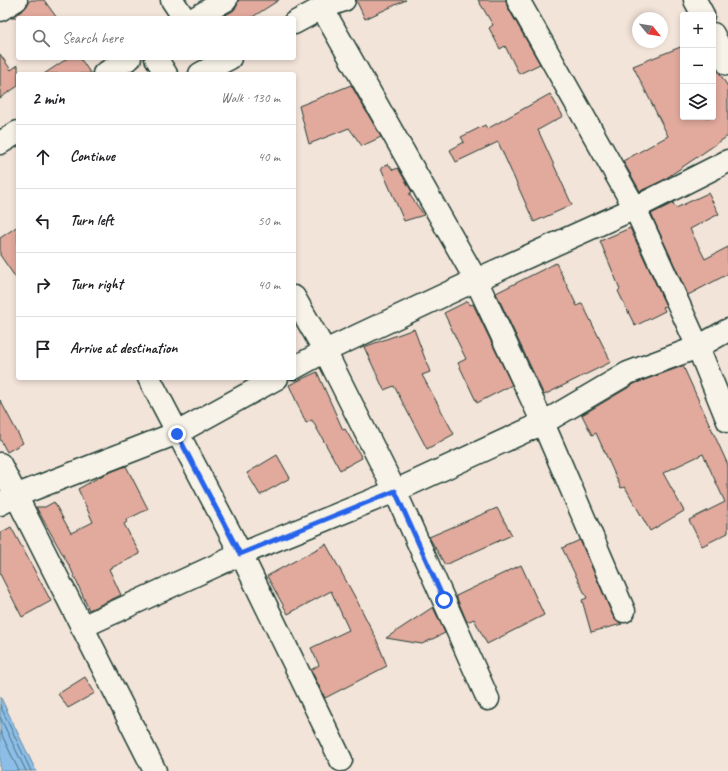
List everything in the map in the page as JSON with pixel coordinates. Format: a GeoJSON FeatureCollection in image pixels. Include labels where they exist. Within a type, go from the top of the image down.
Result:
{"type":"FeatureCollection","features":[{"type":"Feature","properties":{"kind":"street"},"geometry":{"type":"LineString","coordinates":[[0,10],[16,0]]}},
{"type":"Feature","properties":{"kind":"street"},"geometry":{"type":"LineString","coordinates":[[172,0],[183,16]]}},
{"type":"Feature","properties":{"kind":"street"},"geometry":{"type":"LineString","coordinates":[[198,16],[226,0]]}},
{"type":"Feature","properties":{"kind":"street"},"geometry":{"type":"LineString","coordinates":[[296,22],[322,8],[344,0]]}},
{"type":"Feature","properties":{"kind":"street"},"geometry":{"type":"LineString","coordinates":[[518,0],[635,208],[698,347],[728,421]]}},
{"type":"Feature","properties":{"kind":"street"},"geometry":{"type":"LineString","coordinates":[[695,0],[701,12]]}},
{"type":"Feature","properties":{"kind":"street"},"geometry":{"type":"LineString","coordinates":[[322,8],[476,280],[543,423],[624,611]]}},
{"type":"Feature","properties":{"kind":"street"},"geometry":{"type":"LineString","coordinates":[[716,40],[728,64]]}},
{"type":"Feature","properties":{"kind":"street"},"geometry":{"type":"LineString","coordinates":[[107,72],[127,60]]}},
{"type":"Feature","properties":{"kind":"street"},"geometry":{"type":"LineString","coordinates":[[157,60],[165,72]]}},
{"type":"Feature","properties":{"kind":"street"},"geometry":{"type":"LineString","coordinates":[[204,72],[226,60]]}},
{"type":"Feature","properties":{"kind":"street"},"geometry":{"type":"LineString","coordinates":[[0,142],[16,133]]}},
{"type":"Feature","properties":{"kind":"street"},"geometry":{"type":"LineString","coordinates":[[296,367],[325,351],[476,280],[635,208],[728,161]]}},
{"type":"Feature","properties":{"kind":"street"},"geometry":{"type":"LineString","coordinates":[[296,300],[325,351],[395,491],[488,699]]}},
{"type":"Feature","properties":{"kind":"street"},"geometry":{"type":"LineString","coordinates":[[82,627],[240,554],[395,491],[543,423],[628,373],[698,347],[728,330]]}},
{"type":"Feature","properties":{"kind":"street"},"geometry":{"type":"LineString","coordinates":[[150,380],[240,554],[341,760]]}},
{"type":"Feature","properties":{"kind":"street"},"geometry":{"type":"LineString","coordinates":[[7,500],[177,434],[273,380]]}},
{"type":"Feature","properties":{"kind":"street"},"geometry":{"type":"LineString","coordinates":[[0,464],[7,500],[82,627],[155,771]]}},
{"type":"Feature","properties":{"kind":"water"},"geometry":{"type":"Polygon","coordinates":[[[0,696],[36,771],[0,771],[0,696]]]}},
{"type":"Feature","properties":{"kind":"building"},"geometry":{"type":"Polygon","coordinates":[[[31,0],[44,0],[56,16],[16,16],[16,18],[11,18],[23,10],[27,6],[28,2],[31,0]]]}},
{"type":"Feature","properties":{"kind":"building"},"geometry":{"type":"Polygon","coordinates":[[[238,0],[279,0],[254,16],[224,16],[233,11],[237,6],[238,0]]]}},
{"type":"Feature","properties":{"kind":"building"},"geometry":{"type":"Polygon","coordinates":[[[356,0],[406,0],[365,19],[356,0]]]}},
{"type":"Feature","properties":{"kind":"building"},"geometry":{"type":"Polygon","coordinates":[[[478,0],[506,0],[507,6],[540,64],[519,74],[505,46],[500,49],[489,28],[493,25],[478,0]]]}},
{"type":"Feature","properties":{"kind":"building"},"geometry":{"type":"Polygon","coordinates":[[[680,47],[680,120],[716,120],[716,67],[728,87],[728,136],[662,181],[640,191],[623,161],[668,136],[633,66],[680,47]]]}},
{"type":"Feature","properties":{"kind":"building"},"geometry":{"type":"Polygon","coordinates":[[[0,54],[11,70],[18,65],[18,72],[16,72],[16,87],[0,98],[0,54]]]}},
{"type":"Feature","properties":{"kind":"building"},"geometry":{"type":"Polygon","coordinates":[[[65,60],[81,60],[90,72],[47,72],[65,60]]]}},
{"type":"Feature","properties":{"kind":"building"},"geometry":{"type":"Polygon","coordinates":[[[351,85],[381,137],[362,146],[349,128],[309,144],[299,106],[351,85]]]}},
{"type":"Feature","properties":{"kind":"building"},"geometry":{"type":"Polygon","coordinates":[[[550,94],[563,116],[538,130],[572,205],[534,222],[498,142],[456,162],[450,150],[464,142],[461,137],[485,125],[487,129],[550,94]]]}},
{"type":"Feature","properties":{"kind":"building"},"geometry":{"type":"Polygon","coordinates":[[[388,164],[393,170],[398,168],[412,192],[409,194],[424,215],[404,221],[381,168],[388,164]]]}},
{"type":"Feature","properties":{"kind":"building"},"geometry":{"type":"Polygon","coordinates":[[[708,193],[719,214],[690,229],[705,259],[728,247],[728,274],[688,295],[651,214],[673,203],[676,208],[708,193]]]}},
{"type":"Feature","properties":{"kind":"building"},"geometry":{"type":"Polygon","coordinates":[[[16,227],[16,278],[0,255],[0,238],[16,227]]]}},
{"type":"Feature","properties":{"kind":"building"},"geometry":{"type":"Polygon","coordinates":[[[630,228],[666,306],[663,307],[665,311],[635,326],[618,291],[620,289],[600,241],[630,228]]]}},
{"type":"Feature","properties":{"kind":"building"},"geometry":{"type":"Polygon","coordinates":[[[556,263],[577,306],[582,303],[611,362],[544,395],[496,293],[556,263]]]}},
{"type":"Feature","properties":{"kind":"building"},"geometry":{"type":"Polygon","coordinates":[[[468,301],[470,305],[473,304],[512,385],[477,403],[458,363],[466,359],[444,313],[468,301]]]}},
{"type":"Feature","properties":{"kind":"building"},"geometry":{"type":"Polygon","coordinates":[[[414,329],[430,372],[422,375],[454,434],[427,449],[394,386],[384,390],[364,347],[414,329]]]}},
{"type":"Feature","properties":{"kind":"building"},"geometry":{"type":"Polygon","coordinates":[[[683,366],[728,465],[728,533],[702,546],[689,520],[725,502],[703,454],[663,473],[684,511],[650,531],[625,487],[621,488],[596,433],[592,435],[582,415],[636,383],[683,366]]]}},
{"type":"Feature","properties":{"kind":"building"},"geometry":{"type":"Polygon","coordinates":[[[317,372],[343,430],[345,429],[362,458],[340,470],[312,420],[306,423],[289,385],[317,372]]]}},
{"type":"Feature","properties":{"kind":"building"},"geometry":{"type":"Polygon","coordinates":[[[0,400],[23,443],[7,452],[0,439],[0,400]]]}},
{"type":"Feature","properties":{"kind":"building"},"geometry":{"type":"Polygon","coordinates":[[[277,455],[290,478],[260,495],[247,473],[277,455]]]}},
{"type":"Feature","properties":{"kind":"building"},"geometry":{"type":"Polygon","coordinates":[[[126,466],[148,509],[126,520],[127,522],[124,524],[140,554],[109,569],[121,595],[89,610],[71,569],[36,507],[45,507],[54,502],[71,533],[93,522],[78,489],[103,475],[126,466]]]}},
{"type":"Feature","properties":{"kind":"building"},"geometry":{"type":"Polygon","coordinates":[[[497,508],[512,535],[445,565],[429,537],[497,508]]]}},
{"type":"Feature","properties":{"kind":"building"},"geometry":{"type":"Polygon","coordinates":[[[11,527],[51,601],[22,617],[0,574],[0,533],[11,527]]]}},
{"type":"Feature","properties":{"kind":"building"},"geometry":{"type":"Polygon","coordinates":[[[580,540],[613,616],[616,621],[622,624],[591,632],[582,600],[587,598],[562,548],[580,540]]]}},
{"type":"Feature","properties":{"kind":"building"},"geometry":{"type":"Polygon","coordinates":[[[326,544],[375,636],[387,666],[325,698],[311,670],[319,665],[311,648],[349,630],[331,591],[288,614],[267,576],[326,544]]]}},
{"type":"Feature","properties":{"kind":"building"},"geometry":{"type":"Polygon","coordinates":[[[521,565],[544,615],[487,644],[474,619],[467,622],[456,596],[521,565]]]}},
{"type":"Feature","properties":{"kind":"building"},"geometry":{"type":"Polygon","coordinates":[[[433,607],[445,633],[422,644],[386,638],[433,607]]]}},
{"type":"Feature","properties":{"kind":"building"},"geometry":{"type":"Polygon","coordinates":[[[85,677],[95,693],[68,708],[58,694],[85,677]]]}},
{"type":"Feature","properties":{"kind":"route"},"geometry":{"type":"LineString","coordinates":[[177,434],[240,554],[395,491],[444,600]]}}]}
